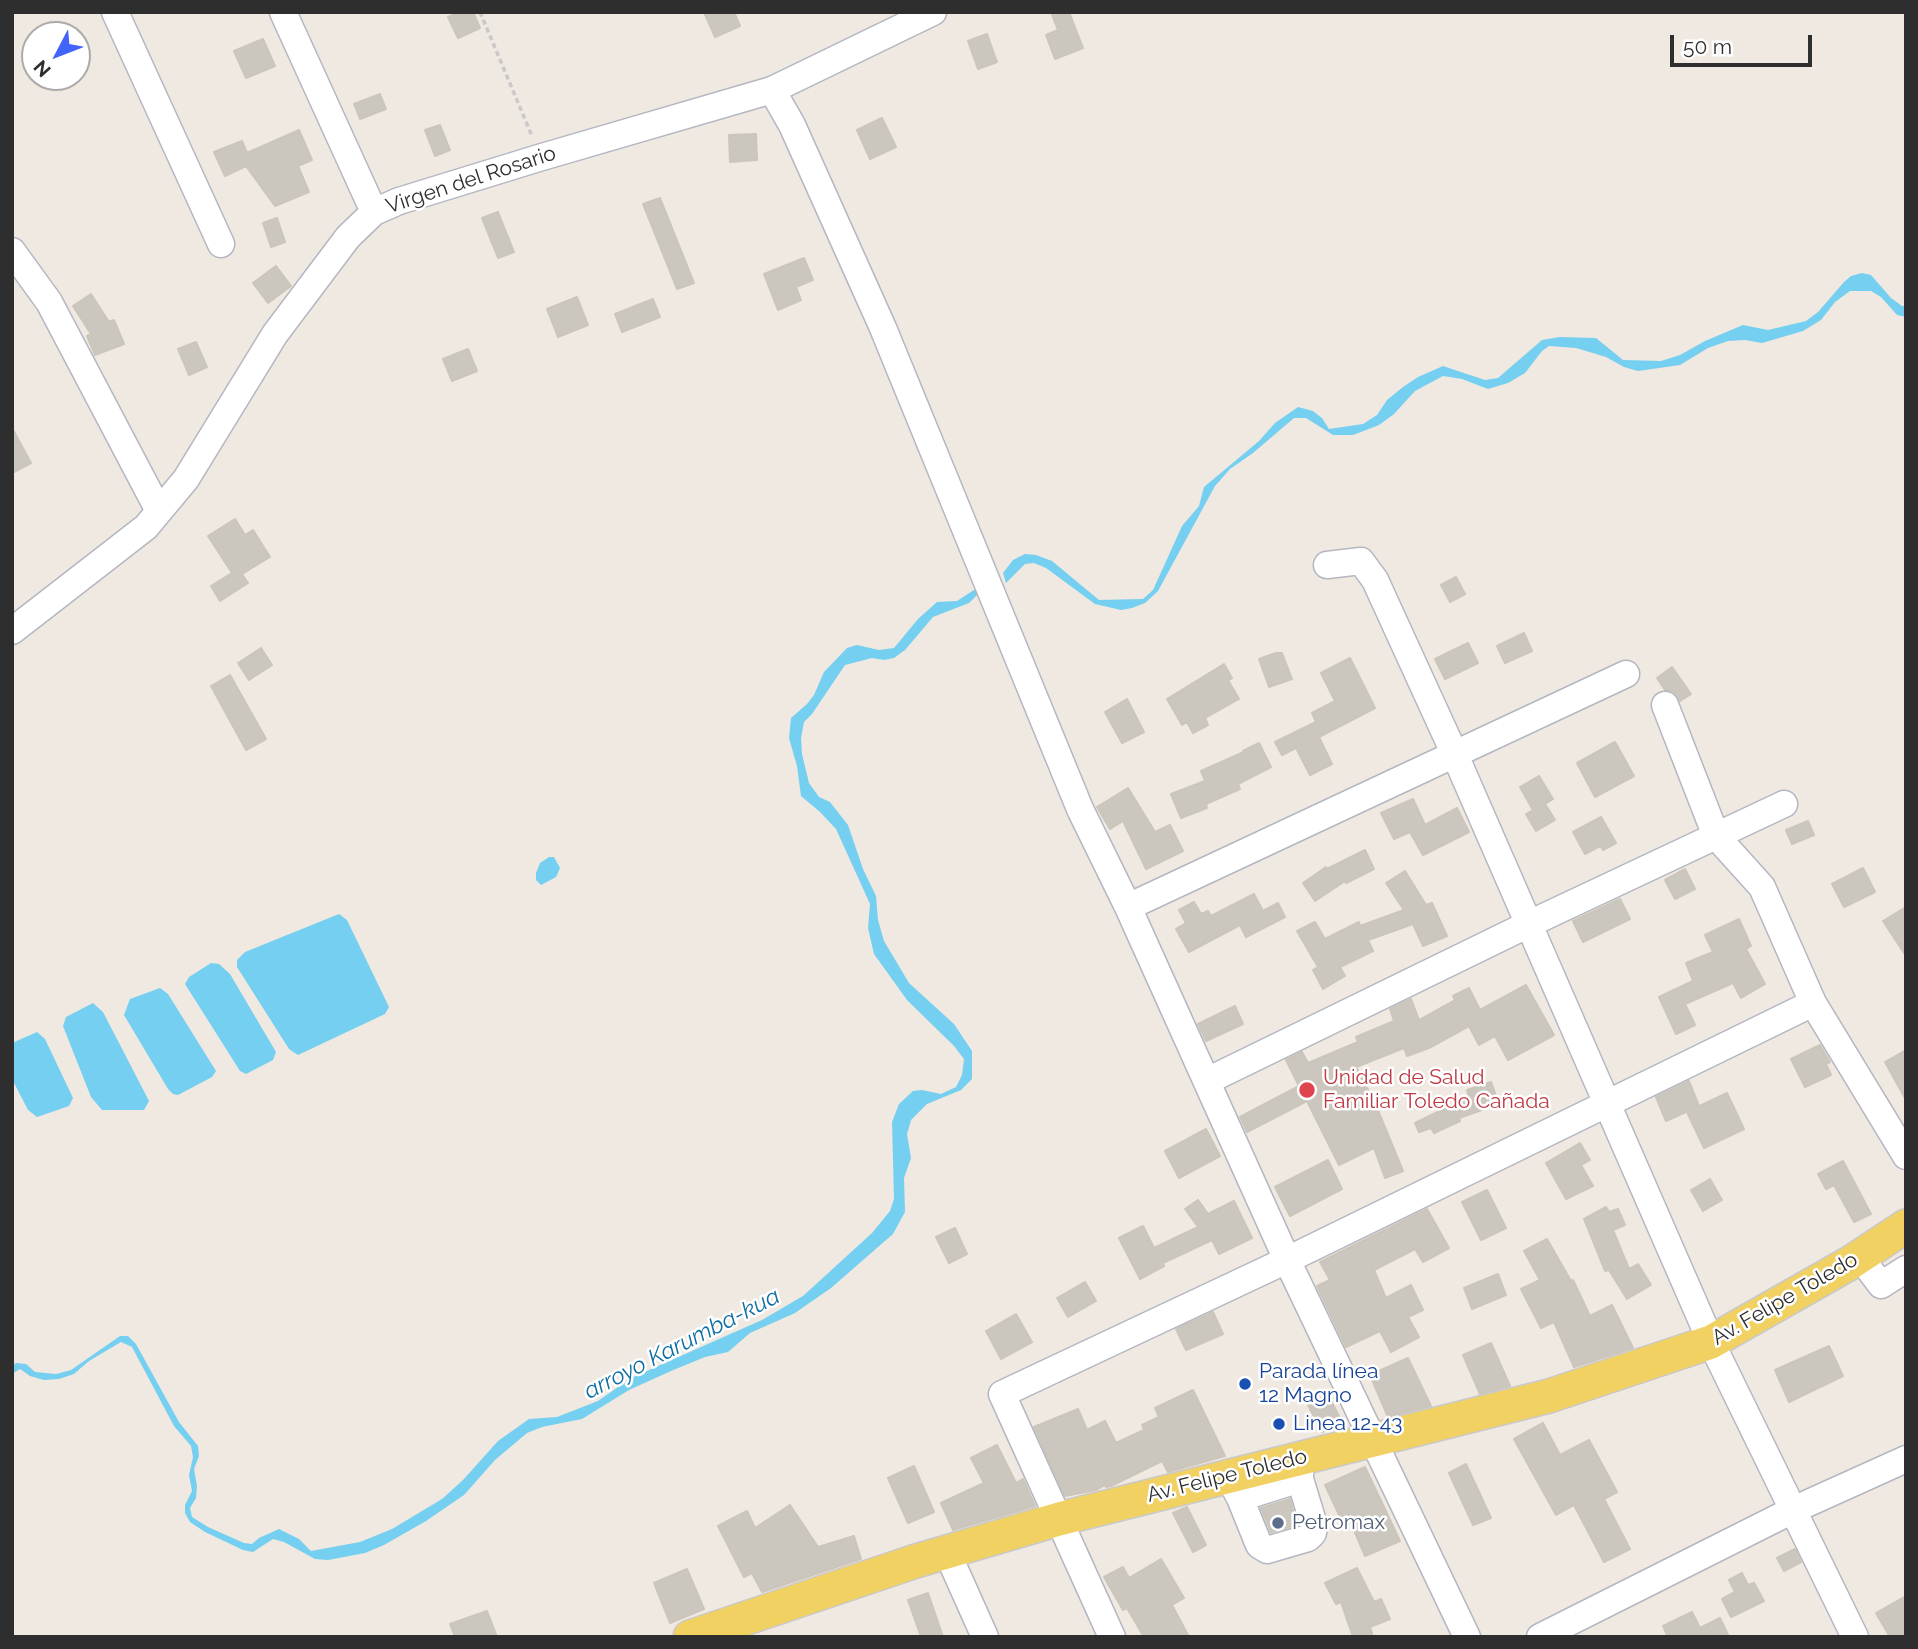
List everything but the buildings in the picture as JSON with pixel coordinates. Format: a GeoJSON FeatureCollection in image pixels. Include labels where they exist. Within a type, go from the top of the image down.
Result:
{"type":"FeatureCollection","features":[{"type":"Feature","properties":{"kind":"main road","name":"Av. Felipe Toledo"},"geometry":{"type":"LineString","coordinates":[[690,1637],[737,1629],[947,1552],[1059,1519],[1234,1487],[1300,1468],[1372,1440],[1549,1396],[1711,1342],[1860,1257],[1906,1226]]}},
{"type":"Feature","properties":{"kind":"street"},"geometry":{"type":"LineString","coordinates":[[114,12],[221,244]]}},
{"type":"Feature","properties":{"kind":"street"},"geometry":{"type":"LineString","coordinates":[[283,12],[374,212]]}},
{"type":"Feature","properties":{"kind":"street","name":"Virgen del Rosario"},"geometry":{"type":"LineString","coordinates":[[12,631],[145,527],[159,511],[186,479],[275,334],[348,237],[374,212],[399,201],[541,157],[772,90],[933,12]]}},
{"type":"Feature","properties":{"kind":"street"},"geometry":{"type":"LineString","coordinates":[[772,90],[792,125],[884,328],[1080,809],[1128,907],[1287,1260],[1467,1637]]}},
{"type":"Feature","properties":{"kind":"street"},"geometry":{"type":"LineString","coordinates":[[12,251],[50,302],[159,511]]}},
{"type":"Feature","properties":{"kind":"street"},"geometry":{"type":"LineString","coordinates":[[1327,565],[1362,561],[1375,580],[1455,755],[1711,1342],[1855,1637]]}},
{"type":"Feature","properties":{"kind":"street"},"geometry":{"type":"LineString","coordinates":[[1128,907],[1626,674]]}},
{"type":"Feature","properties":{"kind":"street"},"geometry":{"type":"LineString","coordinates":[[1665,705],[1716,836],[1762,887],[1813,1003],[1906,1156]]}},
{"type":"Feature","properties":{"kind":"street"},"geometry":{"type":"LineString","coordinates":[[1207,1081],[1528,924],[1784,804]]}},
{"type":"Feature","properties":{"kind":"street"},"geometry":{"type":"LineString","coordinates":[[1112,1637],[1002,1394],[1287,1260],[1813,1003]]}},
{"type":"Feature","properties":{"kind":"street"},"geometry":{"type":"LineString","coordinates":[[1860,1257],[1881,1285],[1906,1269]]}},
{"type":"Feature","properties":{"kind":"street"},"geometry":{"type":"LineString","coordinates":[[1540,1637],[1793,1510],[1906,1460]]}},
{"type":"Feature","properties":{"kind":"street"},"geometry":{"type":"LineString","coordinates":[[1234,1487],[1259,1545],[1267,1550],[1308,1538],[1313,1533],[1314,1525],[1300,1468]]}},
{"type":"Feature","properties":{"kind":"street"},"geometry":{"type":"LineString","coordinates":[[947,1552],[985,1637]]}},
{"type":"Feature","properties":{"kind":"path"},"geometry":{"type":"LineString","coordinates":[[480,12],[541,157]]}},
{"type":"Feature","properties":{"kind":"water"},"geometry":{"type":"Polygon","coordinates":[[[1862,273],[1871,275],[1891,298],[1906,306],[1906,317],[1897,315],[1881,297],[1871,291],[1850,291],[1835,302],[1821,320],[1803,331],[1762,343],[1728,341],[1708,348],[1680,365],[1638,371],[1576,348],[1549,346],[1525,373],[1508,383],[1488,389],[1462,379],[1443,376],[1415,391],[1394,414],[1379,425],[1353,435],[1333,435],[1306,418],[1294,418],[1230,469],[1215,486],[1158,591],[1145,603],[1132,608],[1121,610],[1095,604],[1046,568],[1034,563],[1025,564],[1006,583],[1003,573],[1013,560],[1025,554],[1036,555],[1052,561],[1099,600],[1143,599],[1153,590],[1182,526],[1199,506],[1204,487],[1259,441],[1275,423],[1298,407],[1313,411],[1329,429],[1363,424],[1377,415],[1387,400],[1418,377],[1443,366],[1485,380],[1498,378],[1542,340],[1560,337],[1596,338],[1623,360],[1661,361],[1680,355],[1743,325],[1768,330],[1806,321],[1818,312],[1851,276],[1862,273]]]}},
{"type":"Feature","properties":{"kind":"water"},"geometry":{"type":"Polygon","coordinates":[[[977,588],[979,593],[969,603],[933,617],[905,650],[894,658],[872,658],[845,665],[804,722],[802,754],[809,783],[819,797],[830,802],[848,825],[863,869],[876,896],[878,920],[884,941],[909,983],[954,1024],[972,1051],[972,1079],[961,1090],[927,1104],[911,1120],[907,1134],[911,1158],[904,1178],[905,1212],[893,1234],[831,1288],[795,1313],[750,1333],[728,1352],[705,1357],[629,1390],[582,1419],[542,1427],[527,1433],[495,1460],[464,1495],[426,1521],[365,1553],[328,1560],[315,1559],[273,1539],[253,1552],[243,1550],[190,1522],[185,1513],[185,1505],[192,1491],[189,1475],[193,1457],[191,1446],[174,1426],[132,1347],[121,1342],[89,1361],[74,1374],[59,1379],[44,1380],[30,1376],[20,1369],[12,1374],[12,1366],[16,1363],[26,1364],[35,1372],[56,1374],[71,1370],[120,1336],[128,1336],[136,1344],[179,1422],[198,1446],[199,1456],[194,1469],[196,1498],[190,1508],[192,1517],[244,1543],[252,1544],[279,1529],[299,1539],[311,1551],[360,1542],[392,1529],[442,1499],[498,1441],[529,1419],[557,1417],[598,1401],[631,1378],[762,1320],[803,1296],[872,1233],[890,1211],[894,1199],[892,1122],[899,1104],[913,1091],[941,1094],[956,1087],[962,1075],[964,1059],[907,1000],[874,954],[868,928],[870,904],[836,829],[801,796],[797,766],[789,738],[791,718],[807,704],[824,672],[847,648],[857,645],[879,650],[894,648],[918,619],[937,602],[957,601],[977,588]]]}},
{"type":"Feature","properties":{"kind":"water"},"geometry":{"type":"Polygon","coordinates":[[[554,857],[560,868],[556,877],[541,885],[536,880],[536,873],[540,863],[554,857]]]}},
{"type":"Feature","properties":{"kind":"water"},"geometry":{"type":"Polygon","coordinates":[[[339,914],[347,920],[389,1007],[385,1014],[298,1055],[289,1049],[237,967],[237,960],[245,952],[339,914]]]}},
{"type":"Feature","properties":{"kind":"water"},"geometry":{"type":"Polygon","coordinates":[[[211,963],[219,964],[230,974],[276,1052],[273,1060],[246,1074],[240,1071],[185,984],[189,977],[211,963]]]}},
{"type":"Feature","properties":{"kind":"water"},"geometry":{"type":"Polygon","coordinates":[[[160,988],[168,994],[216,1071],[212,1077],[178,1095],[168,1089],[124,1015],[130,999],[160,988]]]}},
{"type":"Feature","properties":{"kind":"water"},"geometry":{"type":"Polygon","coordinates":[[[93,1003],[103,1012],[149,1101],[144,1110],[102,1110],[91,1097],[63,1026],[66,1017],[93,1003]]]}},
{"type":"Feature","properties":{"kind":"water"},"geometry":{"type":"Polygon","coordinates":[[[37,1032],[45,1039],[73,1098],[69,1106],[37,1117],[28,1110],[12,1079],[12,1043],[37,1032]]]}},
{"type":"Feature","properties":{"kind":"place","name":"Unidad de Salud Familiar Toledo Cañada"},"geometry":{"type":"Point","coordinates":[1307,1090]}},
{"type":"Feature","properties":{"kind":"place","name":"Parada línea 12 Magno"},"geometry":{"type":"Point","coordinates":[1245,1384]}},
{"type":"Feature","properties":{"kind":"place","name":"Linea 12-43"},"geometry":{"type":"Point","coordinates":[1279,1424]}},
{"type":"Feature","properties":{"kind":"place","name":"Petromax"},"geometry":{"type":"Point","coordinates":[1278,1523]}},
{"type":"Feature","properties":{"kind":"water label","name":"arroyo Karumba-kua"},"geometry":{"type":"Point","coordinates":[682,1344]}}]}
